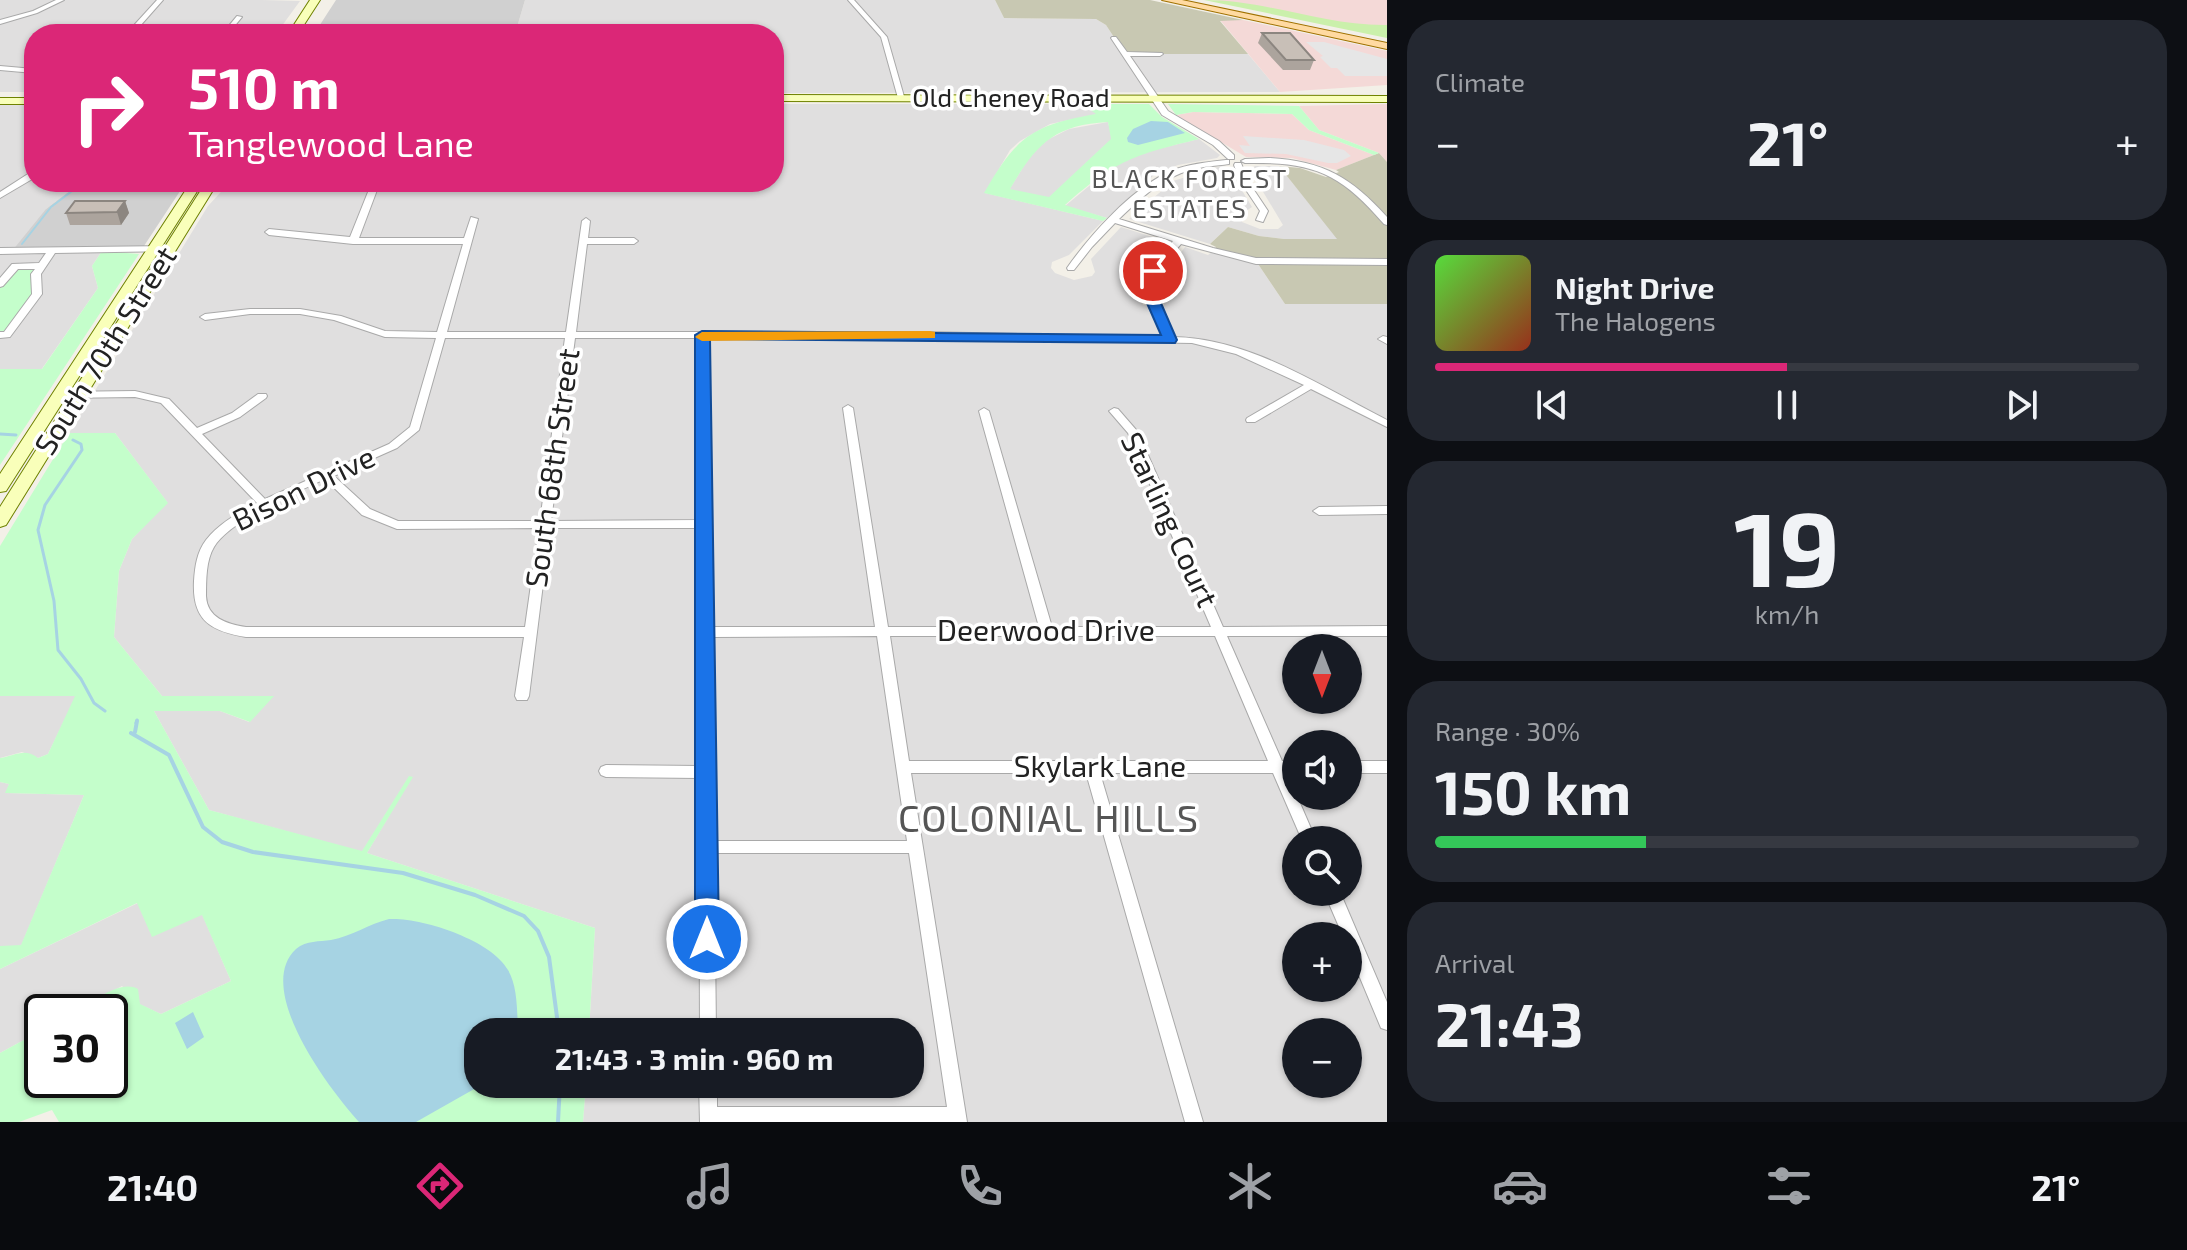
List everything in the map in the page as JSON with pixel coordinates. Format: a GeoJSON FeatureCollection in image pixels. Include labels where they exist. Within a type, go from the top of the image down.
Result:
{"type":"FeatureCollection","features":[{"type":"Feature","properties":{"kind":"main road"},"geometry":{"type":"LineString","coordinates":[[299,24],[315,0]]}},
{"type":"Feature","properties":{"kind":"main road"},"geometry":{"type":"LineString","coordinates":[[311,24],[327,0]]}},
{"type":"Feature","properties":{"kind":"main road"},"geometry":{"type":"LineString","coordinates":[[1167,0],[1387,44]]}},
{"type":"Feature","properties":{"kind":"main road"},"geometry":{"type":"LineString","coordinates":[[1186,0],[1387,44]]}},
{"type":"Feature","properties":{"kind":"main road","name":"Old Cheney Road"},"geometry":{"type":"LineString","coordinates":[[1248,98],[1258,95],[1387,91]]}},
{"type":"Feature","properties":{"kind":"main road"},"geometry":{"type":"LineString","coordinates":[[0,98],[24,98]]}},
{"type":"Feature","properties":{"kind":"main road","name":"Old Cheney Road"},"geometry":{"type":"LineString","coordinates":[[784,98],[1387,99]]}},
{"type":"Feature","properties":{"kind":"main road","name":"South 70th Street"},"geometry":{"type":"LineString","coordinates":[[0,521],[78,395],[192,192]]}},
{"type":"Feature","properties":{"kind":"main road","name":"South 70th Street"},"geometry":{"type":"LineString","coordinates":[[0,487],[59,395],[204,192]]}},
{"type":"Feature","properties":{"kind":"street"},"geometry":{"type":"LineString","coordinates":[[0,22],[35,12],[61,0]]}},
{"type":"Feature","properties":{"kind":"street"},"geometry":{"type":"LineString","coordinates":[[138,24],[160,0]]}},
{"type":"Feature","properties":{"kind":"street"},"geometry":{"type":"LineString","coordinates":[[851,0],[884,37],[902,98]]}},
{"type":"Feature","properties":{"kind":"street"},"geometry":{"type":"LineString","coordinates":[[233,24],[239,17]]}},
{"type":"Feature","properties":{"kind":"street"},"geometry":{"type":"LineString","coordinates":[[1114,38],[1167,115],[1216,143],[1229,159]]}},
{"type":"Feature","properties":{"kind":"street"},"geometry":{"type":"LineString","coordinates":[[1125,54],[1160,54]]}},
{"type":"Feature","properties":{"kind":"street"},"geometry":{"type":"LineString","coordinates":[[0,68],[24,70]]}},
{"type":"Feature","properties":{"kind":"street"},"geometry":{"type":"LineString","coordinates":[[1071,268],[1081,253],[1115,220],[1166,177],[1229,159],[1242,163],[1300,163],[1330,172],[1360,191],[1387,222]]}},
{"type":"Feature","properties":{"kind":"street"},"geometry":{"type":"LineString","coordinates":[[1242,163],[1244,181],[1264,211],[1260,220]]}},
{"type":"Feature","properties":{"kind":"street"},"geometry":{"type":"LineString","coordinates":[[2,193],[24,180]]}},
{"type":"Feature","properties":{"kind":"street"},"geometry":{"type":"LineString","coordinates":[[353,241],[372,192]]}},
{"type":"Feature","properties":{"kind":"street","name":"Bison Drive"},"geometry":{"type":"LineString","coordinates":[[474,219],[415,428],[393,446],[238,518],[219,532],[203,557],[201,607],[206,616],[221,627],[246,632],[531,632]]}},
{"type":"Feature","properties":{"kind":"street"},"geometry":{"type":"LineString","coordinates":[[1115,220],[1256,261],[1387,262]]}},
{"type":"Feature","properties":{"kind":"street","name":"South 68th Street"},"geometry":{"type":"LineString","coordinates":[[522,696],[586,221]]}},
{"type":"Feature","properties":{"kind":"street"},"geometry":{"type":"LineString","coordinates":[[269,232],[353,241],[467,241]]}},
{"type":"Feature","properties":{"kind":"street"},"geometry":{"type":"LineString","coordinates":[[1170,340],[1154,305],[1150,286],[1158,262],[1179,240]]}},
{"type":"Feature","properties":{"kind":"street"},"geometry":{"type":"LineString","coordinates":[[583,241],[634,241]]}},
{"type":"Feature","properties":{"kind":"street"},"geometry":{"type":"LineString","coordinates":[[0,251],[160,251]]}},
{"type":"Feature","properties":{"kind":"street"},"geometry":{"type":"LineString","coordinates":[[0,335],[7,335],[37,294],[36,274],[52,251]]}},
{"type":"Feature","properties":{"kind":"street"},"geometry":{"type":"LineString","coordinates":[[0,284],[15,266],[41,266]]}},
{"type":"Feature","properties":{"kind":"street"},"geometry":{"type":"LineString","coordinates":[[205,317],[241,312],[318,314],[372,333],[442,335],[702,335],[1214,343],[1242,352],[1387,424]]}},
{"type":"Feature","properties":{"kind":"street"},"geometry":{"type":"LineString","coordinates":[[702,335],[708,1018]]}},
{"type":"Feature","properties":{"kind":"street"},"geometry":{"type":"LineString","coordinates":[[1251,420],[1309,386]]}},
{"type":"Feature","properties":{"kind":"street"},"geometry":{"type":"LineString","coordinates":[[59,395],[135,394],[157,398],[171,405],[265,505]]}},
{"type":"Feature","properties":{"kind":"street"},"geometry":{"type":"LineString","coordinates":[[197,432],[236,415],[262,396]]}},
{"type":"Feature","properties":{"kind":"street"},"geometry":{"type":"LineString","coordinates":[[708,1098],[708,1119],[958,1119],[848,408]]}},
{"type":"Feature","properties":{"kind":"street"},"geometry":{"type":"LineString","coordinates":[[984,411],[1047,631]]}},
{"type":"Feature","properties":{"kind":"street","name":"Starling Court"},"geometry":{"type":"LineString","coordinates":[[1114,411],[1133,432],[1303,826]]}},
{"type":"Feature","properties":{"kind":"street"},"geometry":{"type":"LineString","coordinates":[[328,476],[366,512],[384,522],[410,526],[704,524]]}},
{"type":"Feature","properties":{"kind":"street"},"geometry":{"type":"LineString","coordinates":[[1319,511],[1387,510]]}},
{"type":"Feature","properties":{"kind":"street","name":"Deerwood Drive"},"geometry":{"type":"LineString","coordinates":[[705,632],[1387,631]]}},
{"type":"Feature","properties":{"kind":"street","name":"Skylark Lane"},"geometry":{"type":"LineString","coordinates":[[904,767],[1282,767]]}},
{"type":"Feature","properties":{"kind":"street"},"geometry":{"type":"LineString","coordinates":[[1091,767],[1194,1122]]}},
{"type":"Feature","properties":{"kind":"street"},"geometry":{"type":"LineString","coordinates":[[1362,767],[1387,767]]}},
{"type":"Feature","properties":{"kind":"street"},"geometry":{"type":"LineString","coordinates":[[606,771],[706,772]]}},
{"type":"Feature","properties":{"kind":"street"},"geometry":{"type":"LineString","coordinates":[[707,847],[916,847]]}},
{"type":"Feature","properties":{"kind":"street"},"geometry":{"type":"LineString","coordinates":[[1338,906],[1387,1022]]}},
{"type":"Feature","properties":{"kind":"shaded area"},"geometry":{"type":"Polygon","coordinates":[[[0,0],[300,1],[283,24],[24,24],[24,92],[0,92],[0,0]]]}},
{"type":"Feature","properties":{"kind":"shaded area"},"geometry":{"type":"Polygon","coordinates":[[[336,0],[525,0],[518,24],[320,24],[336,0]]]}},
{"type":"Feature","properties":{"kind":"shaded area"},"geometry":{"type":"Polygon","coordinates":[[[525,0],[995,0],[1004,18],[1096,19],[1106,25],[1125,54],[1248,54],[1280,92],[784,93],[784,24],[518,24],[525,0]]]}},
{"type":"Feature","properties":{"kind":"shaded area"},"geometry":{"type":"Polygon","coordinates":[[[995,0],[1150,0],[1243,20],[1220,21],[1248,54],[1125,54],[1106,25],[1096,19],[1004,18],[995,0]]]}},
{"type":"Feature","properties":{"kind":"shaded area"},"geometry":{"type":"Polygon","coordinates":[[[1214,0],[1387,0],[1387,26],[1341,27],[1214,0]]]}},
{"type":"Feature","properties":{"kind":"shaded area"},"geometry":{"type":"Polygon","coordinates":[[[1220,20],[1243,20],[1387,51],[1387,85],[1280,92],[1220,20]]]}},
{"type":"Feature","properties":{"kind":"shaded area"},"geometry":{"type":"Polygon","coordinates":[[[1306,42],[1324,42],[1387,59],[1387,76],[1345,76],[1337,68],[1331,68],[1320,57],[1323,56],[1306,42]]]}},
{"type":"Feature","properties":{"kind":"shaded area"},"geometry":{"type":"Polygon","coordinates":[[[784,104],[1082,104],[1098,114],[1050,124],[1020,141],[1010,150],[985,193],[1103,221],[1069,255],[1052,262],[1051,268],[1055,273],[1074,280],[1092,276],[1095,272],[1091,259],[1121,227],[1165,241],[1140,276],[1138,292],[1143,305],[1164,305],[1161,293],[1165,274],[1185,247],[1208,255],[1213,251],[1256,261],[1285,304],[1387,304],[1387,1122],[583,1122],[585,1098],[924,1098],[924,1018],[590,1018],[595,928],[367,853],[412,777],[409,777],[362,852],[209,810],[154,711],[220,711],[249,722],[273,696],[162,696],[114,637],[119,571],[132,539],[167,502],[115,433],[69,433],[208,206],[221,192],[784,192],[784,104]]]}},
{"type":"Feature","properties":{"kind":"shaded area"},"geometry":{"type":"Polygon","coordinates":[[[1387,104],[1387,162],[1379,153],[1319,130],[1299,106],[1387,104]]]}},
{"type":"Feature","properties":{"kind":"shaded area"},"geometry":{"type":"Polygon","coordinates":[[[0,105],[24,105],[24,192],[68,192],[46,209],[102,251],[92,266],[98,288],[41,370],[0,369],[0,105]]]}},
{"type":"Feature","properties":{"kind":"shaded area"},"geometry":{"type":"Polygon","coordinates":[[[1193,112],[1292,114],[1309,130],[1374,155],[1336,170],[1292,158],[1246,157],[1176,115],[1193,112]]]}},
{"type":"Feature","properties":{"kind":"shaded area"},"geometry":{"type":"Polygon","coordinates":[[[1108,122],[1112,139],[1049,198],[1009,190],[1033,151],[1045,141],[1069,129],[1108,122]]]}},
{"type":"Feature","properties":{"kind":"shaded area"},"geometry":{"type":"Polygon","coordinates":[[[1243,136],[1304,140],[1344,150],[1351,156],[1337,163],[1328,163],[1286,154],[1245,153],[1239,145],[1250,146],[1243,136]]]}},
{"type":"Feature","properties":{"kind":"shaded area"},"geometry":{"type":"Polygon","coordinates":[[[1199,139],[1220,155],[1155,174],[1107,218],[1065,206],[1118,162],[1199,139]]]}},
{"type":"Feature","properties":{"kind":"shaded area"},"geometry":{"type":"Polygon","coordinates":[[[1379,153],[1387,162],[1387,304],[1285,304],[1256,261],[1213,251],[1216,247],[1210,244],[1228,227],[1284,239],[1337,239],[1279,166],[1300,168],[1326,177],[1379,153]]]}},
{"type":"Feature","properties":{"kind":"shaded area"},"geometry":{"type":"Polygon","coordinates":[[[1221,166],[1229,169],[1252,207],[1240,215],[1242,222],[1260,229],[1278,229],[1283,225],[1250,170],[1255,166],[1279,166],[1338,239],[1284,239],[1228,227],[1210,244],[1129,219],[1173,181],[1221,166]]]}},
{"type":"Feature","properties":{"kind":"shaded area"},"geometry":{"type":"Polygon","coordinates":[[[68,192],[179,192],[142,249],[12,251],[46,209],[68,192]]]}},
{"type":"Feature","properties":{"kind":"shaded area"},"geometry":{"type":"Polygon","coordinates":[[[0,696],[76,696],[48,754],[38,758],[22,752],[0,758],[0,696]]]}},
{"type":"Feature","properties":{"kind":"shaded area"},"geometry":{"type":"Polygon","coordinates":[[[0,782],[9,784],[6,793],[84,795],[21,946],[0,946],[0,782]]]}},
{"type":"Feature","properties":{"kind":"shaded area"},"geometry":{"type":"Polygon","coordinates":[[[138,903],[202,914],[231,981],[161,1014],[139,1004],[122,986],[108,994],[24,994],[24,1040],[0,1053],[0,969],[138,903]]]}},
{"type":"Feature","properties":{"kind":"green space"},"geometry":{"type":"Polygon","coordinates":[[[1204,0],[1250,4],[1341,22],[1387,25],[1387,38],[1204,0]]]}},
{"type":"Feature","properties":{"kind":"green space"},"geometry":{"type":"Polygon","coordinates":[[[1082,104],[1149,104],[1162,117],[1199,139],[1127,161],[1098,178],[1065,205],[1107,218],[1103,221],[984,193],[1006,159],[1028,137],[1056,123],[1096,114],[1082,104]],[[1108,122],[1060,133],[1038,149],[1010,189],[1049,197],[1111,139],[1108,122]]]}},
{"type":"Feature","properties":{"kind":"green space"},"geometry":{"type":"Polygon","coordinates":[[[1168,104],[1299,106],[1319,130],[1379,153],[1374,155],[1309,130],[1292,114],[1193,112],[1176,115],[1168,104]]]}},
{"type":"Feature","properties":{"kind":"green space"},"geometry":{"type":"Polygon","coordinates":[[[102,251],[139,254],[0,465],[0,369],[42,369],[98,288],[92,266],[102,251]]]}},
{"type":"Feature","properties":{"kind":"green space"},"geometry":{"type":"Polygon","coordinates":[[[15,266],[41,266],[38,286],[7,335],[0,335],[0,284],[15,266]]]}},
{"type":"Feature","properties":{"kind":"green space"},"geometry":{"type":"Polygon","coordinates":[[[69,433],[115,433],[168,503],[132,539],[119,571],[114,637],[162,696],[274,696],[250,722],[220,711],[154,711],[209,810],[362,851],[409,776],[413,777],[367,853],[595,928],[590,1018],[464,1018],[464,1098],[585,1098],[583,1122],[59,1122],[52,1110],[19,1122],[0,1122],[0,1053],[24,1040],[24,1098],[128,1098],[128,994],[106,994],[123,987],[138,989],[140,1004],[161,1014],[231,981],[202,915],[152,937],[137,903],[0,969],[0,946],[21,945],[84,795],[5,793],[9,784],[0,782],[0,758],[24,753],[38,758],[48,754],[75,696],[0,696],[0,546],[69,433]]]}},
{"type":"Feature","properties":{"kind":"water"},"geometry":{"type":"Polygon","coordinates":[[[1151,121],[1168,122],[1185,133],[1138,145],[1128,142],[1133,129],[1151,121]]]}},
{"type":"Feature","properties":{"kind":"water"},"geometry":{"type":"Polygon","coordinates":[[[403,919],[454,932],[500,959],[514,984],[517,1018],[464,1018],[464,1095],[416,1122],[359,1122],[315,1064],[289,1013],[284,988],[285,967],[296,949],[304,944],[339,938],[374,924],[403,919]]]}},
{"type":"Feature","properties":{"kind":"water"},"geometry":{"type":"Polygon","coordinates":[[[193,1012],[204,1037],[187,1049],[175,1023],[193,1012]]]}},
{"type":"Feature","properties":{"kind":"building"},"geometry":{"type":"Polygon","coordinates":[[[1262,33],[1290,33],[1314,60],[1286,60],[1262,33]]]}},
{"type":"Feature","properties":{"kind":"building"},"geometry":{"type":"Polygon","coordinates":[[[75,201],[125,201],[117,212],[66,213],[75,201]]]}},
{"type":"Feature","properties":{"kind":"waterway"},"geometry":{"type":"LineString","coordinates":[[22,244],[51,207],[71,192]]}},
{"type":"Feature","properties":{"kind":"waterway"},"geometry":{"type":"LineString","coordinates":[[0,434],[16,435]]}},
{"type":"Feature","properties":{"kind":"waterway"},"geometry":{"type":"LineString","coordinates":[[73,440],[81,444],[82,450],[45,505],[38,530],[54,601],[58,650],[81,679],[94,703],[105,711]]}},
{"type":"Feature","properties":{"kind":"waterway"},"geometry":{"type":"LineString","coordinates":[[135,732],[137,721]]}},
{"type":"Feature","properties":{"kind":"waterway"},"geometry":{"type":"LineString","coordinates":[[131,733],[169,755],[203,827],[222,842],[253,852],[403,873],[475,895],[524,916],[538,931],[549,957],[557,1018]]}},
{"type":"Feature","properties":{"kind":"waterway"},"geometry":{"type":"LineString","coordinates":[[558,1122],[559,1098]]}},
{"type":"Feature","properties":{"kind":"slow traffic"},"geometry":{"type":"LineString","coordinates":[[702,337],[930,335]]}},
{"type":"Feature","properties":{"kind":"district","name":"BLACK FOREST ESTATES"},"geometry":{"type":"Point","coordinates":[1190,194]}},
{"type":"Feature","properties":{"kind":"district","name":"COLONIAL HILLS"},"geometry":{"type":"Point","coordinates":[1049,819]}},
{"type":"Feature","properties":{"kind":"route"},"geometry":{"type":"LineString","coordinates":[[707,939],[702,335],[1170,340],[1150,294],[1153,271]]}}]}
